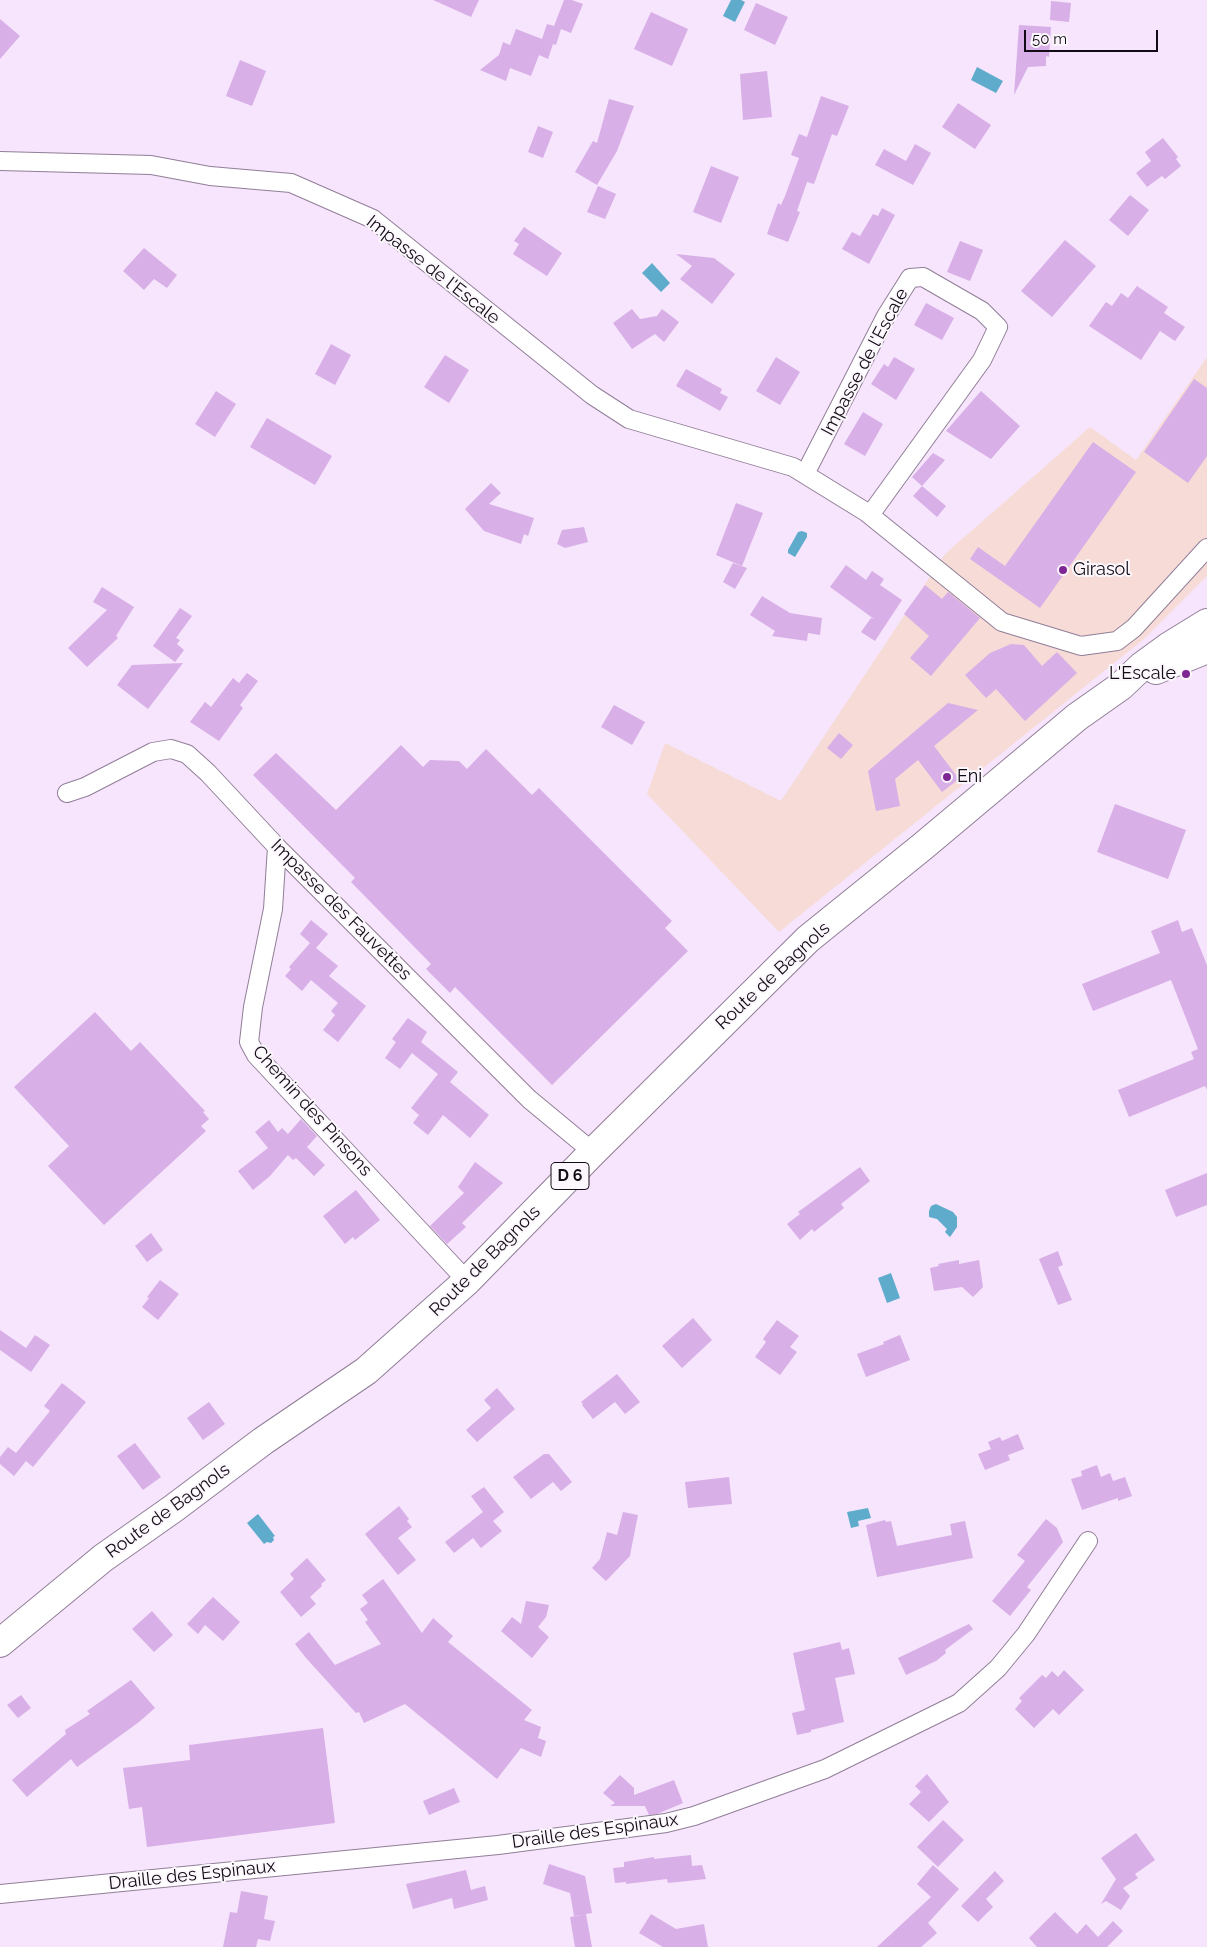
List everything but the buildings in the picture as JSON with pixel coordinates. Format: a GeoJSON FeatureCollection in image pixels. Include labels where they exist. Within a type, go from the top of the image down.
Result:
{"type":"FeatureCollection","features":[{"type":"Feature","properties":{"kind":"main road","name":"D 6"},"geometry":{"type":"LineString","coordinates":[[1120,686],[1142,666],[1168,647],[1207,623]]}},
{"type":"Feature","properties":{"kind":"main road","name":"D 6"},"geometry":{"type":"LineString","coordinates":[[1120,686],[1207,649]]}},
{"type":"Feature","properties":{"kind":"main road","name":"Route de Bagnols"},"geometry":{"type":"LineString","coordinates":[[0,1643],[103,1558],[174,1508],[263,1441],[366,1371],[467,1280],[593,1152],[808,940],[1077,717],[1120,686]]}},
{"type":"Feature","properties":{"kind":"street","name":"Impasse de l'Escale"},"geometry":{"type":"LineString","coordinates":[[0,161],[151,165],[210,176],[290,183],[373,219],[592,396],[629,419],[793,467],[870,515],[1002,622],[1081,646],[1117,641],[1134,628],[1207,548]]}},
{"type":"Feature","properties":{"kind":"street","name":"Impasse de l'Escale"},"geometry":{"type":"LineString","coordinates":[[805,474],[886,316],[910,278],[924,277],[982,311],[998,327],[982,360],[870,515]]}},
{"type":"Feature","properties":{"kind":"street","name":"Impasse des Fauvettes"},"geometry":{"type":"LineString","coordinates":[[67,793],[85,787],[153,752],[171,749],[187,754],[276,847],[373,941],[529,1099],[593,1152]]}},
{"type":"Feature","properties":{"kind":"street","name":"Chemin des Pinsons"},"geometry":{"type":"LineString","coordinates":[[276,847],[273,909],[249,1042],[256,1056],[467,1280]]}},
{"type":"Feature","properties":{"kind":"street","name":"Draille des Espinaux"},"geometry":{"type":"LineString","coordinates":[[0,1894],[498,1845],[666,1823],[694,1816],[824,1769],[958,1703],[998,1668],[1026,1634],[1088,1541]]}},
{"type":"Feature","properties":{"kind":"shaded area"},"geometry":{"type":"Polygon","coordinates":[[[1207,357],[1207,576],[1144,639],[779,932],[647,794],[665,743],[781,801],[945,554],[1090,427],[1136,460],[1207,357]]]}},
{"type":"Feature","properties":{"kind":"water"},"geometry":{"type":"Polygon","coordinates":[[[731,0],[745,2],[735,22],[723,16],[731,0]]]}},
{"type":"Feature","properties":{"kind":"water"},"geometry":{"type":"Polygon","coordinates":[[[977,67],[1003,81],[996,93],[971,80],[977,67]]]}},
{"type":"Feature","properties":{"kind":"water"},"geometry":{"type":"Polygon","coordinates":[[[652,263],[670,283],[661,292],[642,273],[652,263]]]}},
{"type":"Feature","properties":{"kind":"water"},"geometry":{"type":"Polygon","coordinates":[[[798,532],[807,533],[807,537],[795,557],[788,553],[788,550],[798,532]]]}},
{"type":"Feature","properties":{"kind":"water"},"geometry":{"type":"Polygon","coordinates":[[[936,1204],[953,1212],[957,1217],[957,1227],[950,1237],[945,1232],[947,1229],[937,1219],[929,1217],[931,1206],[936,1204]]]}},
{"type":"Feature","properties":{"kind":"water"},"geometry":{"type":"Polygon","coordinates":[[[891,1273],[900,1298],[887,1303],[878,1278],[891,1273]]]}},
{"type":"Feature","properties":{"kind":"water"},"geometry":{"type":"Polygon","coordinates":[[[868,1508],[871,1518],[858,1521],[859,1526],[851,1528],[847,1512],[868,1508]]]}},
{"type":"Feature","properties":{"kind":"water"},"geometry":{"type":"Polygon","coordinates":[[[258,1514],[275,1536],[271,1543],[267,1542],[264,1544],[247,1523],[258,1514]]]}},
{"type":"Feature","properties":{"kind":"place","name":"Girasol"},"geometry":{"type":"Point","coordinates":[1063,570]}},
{"type":"Feature","properties":{"kind":"place","name":"L'Escale"},"geometry":{"type":"Point","coordinates":[1186,674]}},
{"type":"Feature","properties":{"kind":"place","name":"Eni"},"geometry":{"type":"Point","coordinates":[947,777]}}]}
